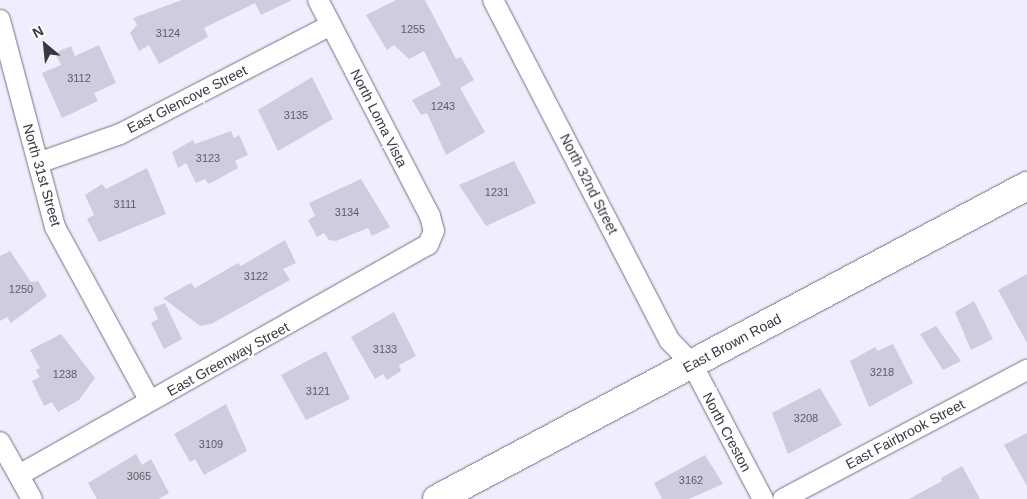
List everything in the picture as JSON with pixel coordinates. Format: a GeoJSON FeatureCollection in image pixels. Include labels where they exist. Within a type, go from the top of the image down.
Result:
{"type":"FeatureCollection","features":[{"type":"Feature","properties":{"kind":"main road","name":"East Brown Road"},"geometry":{"type":"LineString","coordinates":[[436,499],[1027,186]]}},
{"type":"Feature","properties":{"kind":"street","name":"North Loma Vista"},"geometry":{"type":"LineString","coordinates":[[318,0],[430,216],[433,238]]}},
{"type":"Feature","properties":{"kind":"street","name":"North 32nd Street"},"geometry":{"type":"LineString","coordinates":[[493,0],[670,341],[692,364]]}},
{"type":"Feature","properties":{"kind":"street","name":"North 31st Street"},"geometry":{"type":"LineString","coordinates":[[0,20],[55,228],[150,402]]}},
{"type":"Feature","properties":{"kind":"street","name":"East Glencove Street"},"geometry":{"type":"LineString","coordinates":[[38,163],[120,134],[331,25]]}},
{"type":"Feature","properties":{"kind":"street","name":"East Greenway Street"},"geometry":{"type":"LineString","coordinates":[[19,475],[415,257],[433,238]]}},
{"type":"Feature","properties":{"kind":"street","name":"North Creston"},"geometry":{"type":"LineString","coordinates":[[692,364],[763,499]]}},
{"type":"Feature","properties":{"kind":"street","name":"East Fairbrook Street"},"geometry":{"type":"LineString","coordinates":[[783,499],[1027,370]]}},
{"type":"Feature","properties":{"kind":"street"},"geometry":{"type":"LineString","coordinates":[[0,442],[32,499]]}},
{"type":"Feature","properties":{"kind":"building"},"geometry":{"type":"Polygon","coordinates":[[[182,0],[292,0],[261,15],[255,3],[204,28],[208,37],[159,64],[149,45],[139,51],[130,33],[137,25],[133,18],[182,0]]]}},
{"type":"Feature","properties":{"kind":"building"},"geometry":{"type":"Polygon","coordinates":[[[396,0],[425,0],[456,59],[461,57],[474,80],[460,88],[485,132],[446,155],[427,113],[421,115],[412,100],[441,85],[424,51],[409,59],[394,45],[387,50],[366,15],[396,0]]]}},
{"type":"Feature","properties":{"kind":"building"},"geometry":{"type":"Polygon","coordinates":[[[99,45],[116,83],[94,93],[98,101],[62,118],[42,73],[61,65],[55,53],[71,46],[75,56],[99,45]]]}},
{"type":"Feature","properties":{"kind":"building"},"geometry":{"type":"Polygon","coordinates":[[[312,77],[333,119],[278,151],[258,110],[312,77]]]}},
{"type":"Feature","properties":{"kind":"building"},"geometry":{"type":"Polygon","coordinates":[[[231,131],[234,138],[239,135],[248,155],[235,161],[238,168],[209,184],[205,179],[196,183],[186,163],[178,168],[172,152],[193,140],[195,144],[231,131]]]}},
{"type":"Feature","properties":{"kind":"building"},"geometry":{"type":"Polygon","coordinates":[[[514,161],[536,203],[486,226],[459,185],[514,161]]]}},
{"type":"Feature","properties":{"kind":"building"},"geometry":{"type":"Polygon","coordinates":[[[147,168],[166,214],[99,242],[87,219],[94,215],[85,195],[102,184],[106,189],[147,168]]]}},
{"type":"Feature","properties":{"kind":"building"},"geometry":{"type":"Polygon","coordinates":[[[361,179],[390,227],[372,236],[368,228],[336,241],[329,240],[324,233],[317,237],[308,220],[315,216],[309,203],[361,179]]]}},
{"type":"Feature","properties":{"kind":"building"},"geometry":{"type":"Polygon","coordinates":[[[285,240],[296,263],[283,269],[290,280],[211,324],[200,326],[163,298],[191,283],[195,288],[238,263],[241,266],[285,240]]]}},
{"type":"Feature","properties":{"kind":"building"},"geometry":{"type":"Polygon","coordinates":[[[10,251],[31,282],[38,281],[47,296],[11,323],[7,317],[0,321],[0,256],[10,251]]]}},
{"type":"Feature","properties":{"kind":"building"},"geometry":{"type":"Polygon","coordinates":[[[1027,274],[1027,343],[998,290],[1027,274]]]}},
{"type":"Feature","properties":{"kind":"building"},"geometry":{"type":"Polygon","coordinates":[[[974,301],[993,339],[971,350],[955,312],[974,301]]]}},
{"type":"Feature","properties":{"kind":"building"},"geometry":{"type":"Polygon","coordinates":[[[165,303],[182,339],[164,349],[151,323],[158,319],[153,308],[165,303]]]}},
{"type":"Feature","properties":{"kind":"building"},"geometry":{"type":"Polygon","coordinates":[[[394,312],[416,356],[399,365],[401,371],[387,380],[383,374],[375,379],[351,337],[394,312]]]}},
{"type":"Feature","properties":{"kind":"building"},"geometry":{"type":"Polygon","coordinates":[[[936,326],[961,361],[943,370],[920,334],[936,326]]]}},
{"type":"Feature","properties":{"kind":"building"},"geometry":{"type":"Polygon","coordinates":[[[61,334],[95,378],[79,400],[58,412],[52,402],[44,406],[32,381],[40,377],[36,370],[40,368],[30,350],[61,334]]]}},
{"type":"Feature","properties":{"kind":"building"},"geometry":{"type":"Polygon","coordinates":[[[893,344],[913,383],[869,407],[850,361],[875,347],[878,351],[893,344]]]}},
{"type":"Feature","properties":{"kind":"building"},"geometry":{"type":"Polygon","coordinates":[[[326,351],[350,399],[306,420],[281,375],[326,351]]]}},
{"type":"Feature","properties":{"kind":"building"},"geometry":{"type":"Polygon","coordinates":[[[820,388],[842,425],[788,454],[772,413],[820,388]]]}},
{"type":"Feature","properties":{"kind":"building"},"geometry":{"type":"Polygon","coordinates":[[[226,404],[247,451],[204,475],[195,459],[190,462],[174,434],[226,404]]]}},
{"type":"Feature","properties":{"kind":"building"},"geometry":{"type":"Polygon","coordinates":[[[1027,433],[1027,486],[1004,445],[1027,433]]]}},
{"type":"Feature","properties":{"kind":"building"},"geometry":{"type":"Polygon","coordinates":[[[136,454],[142,465],[151,459],[169,493],[159,499],[97,499],[88,483],[136,454]]]}},
{"type":"Feature","properties":{"kind":"building"},"geometry":{"type":"Polygon","coordinates":[[[705,455],[723,484],[689,499],[662,499],[654,483],[705,455]]]}},
{"type":"Feature","properties":{"kind":"building"},"geometry":{"type":"Polygon","coordinates":[[[962,466],[980,499],[909,499],[942,481],[941,478],[962,466]]]}}]}
